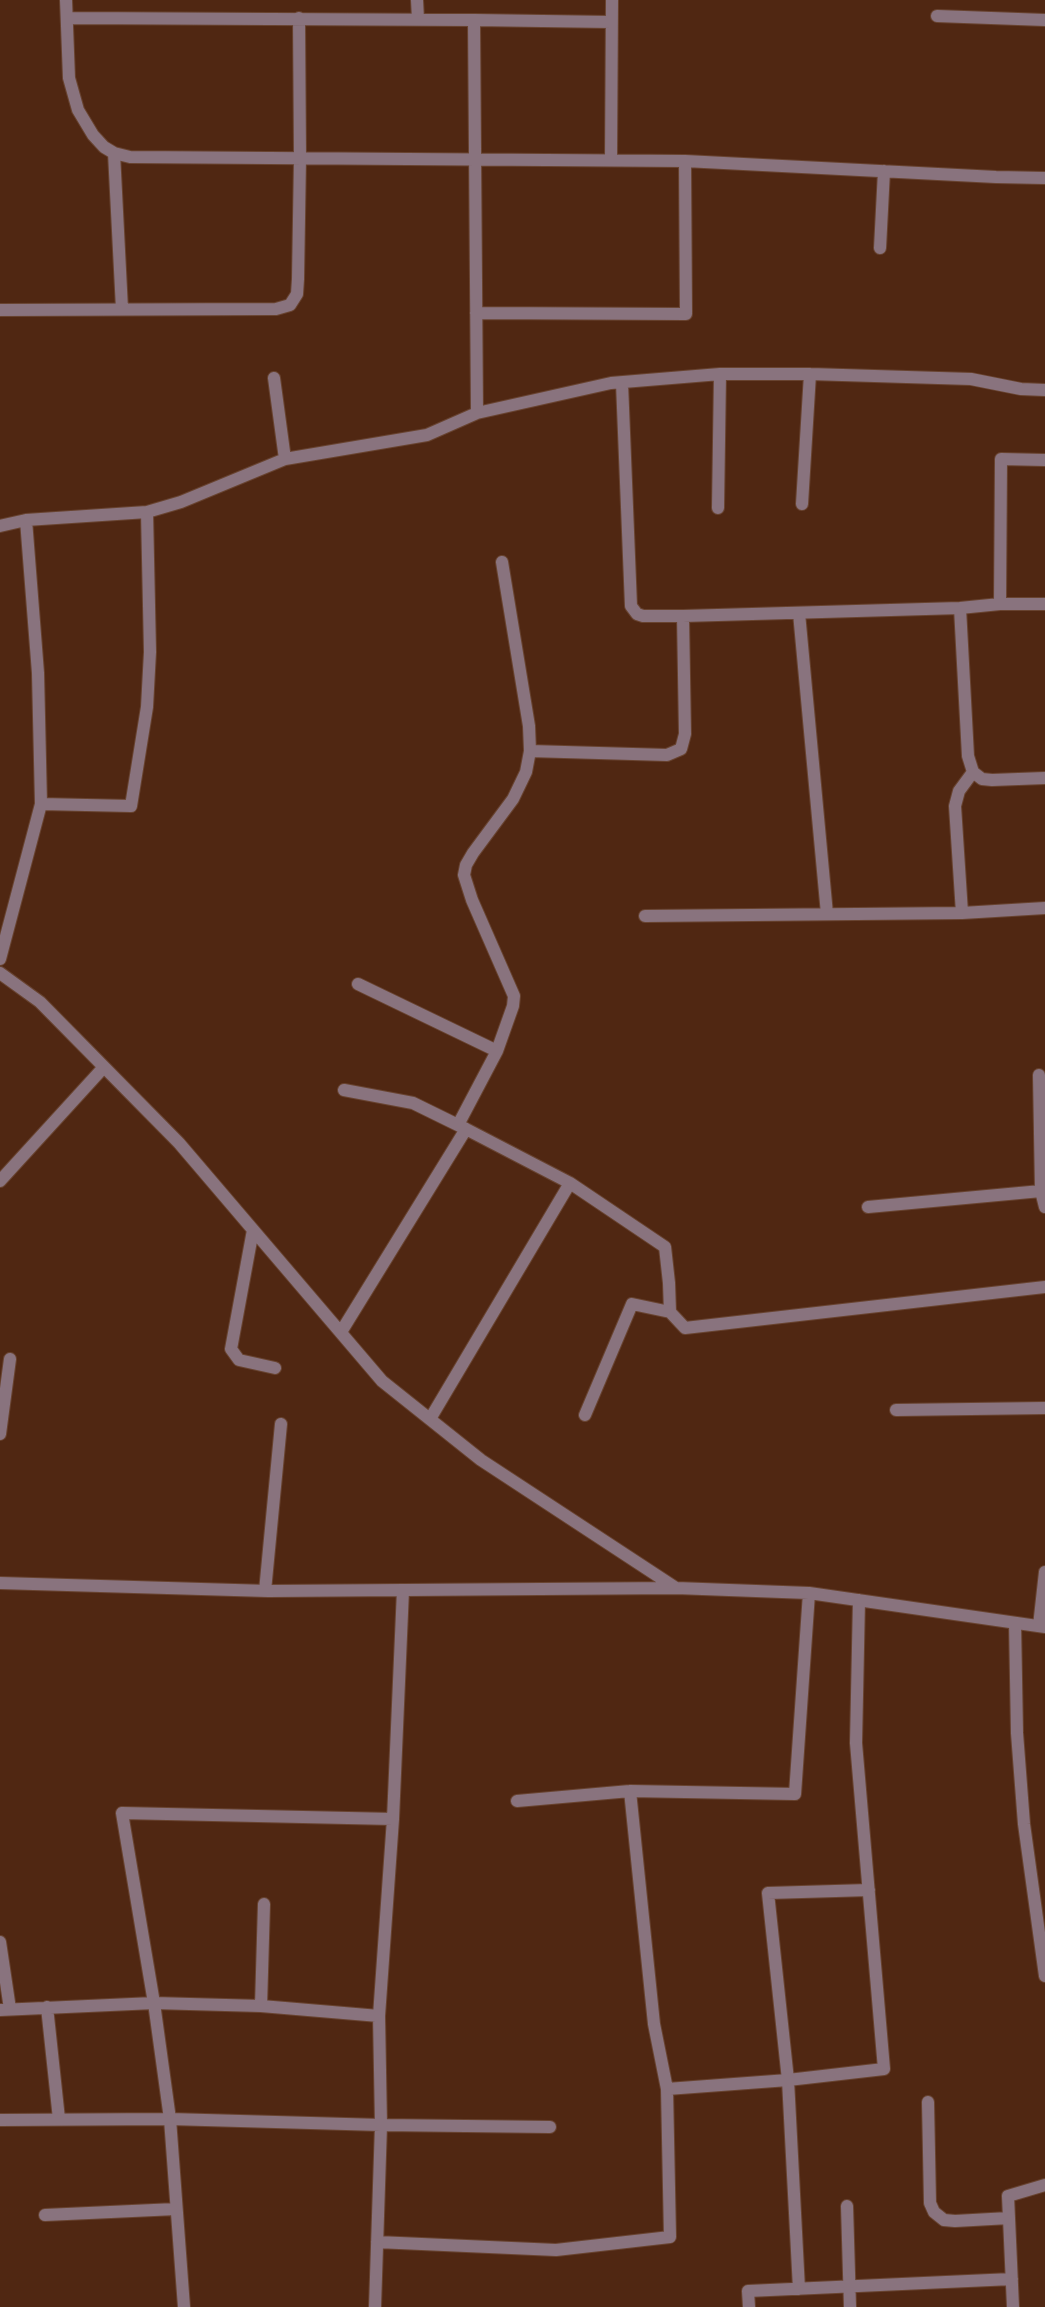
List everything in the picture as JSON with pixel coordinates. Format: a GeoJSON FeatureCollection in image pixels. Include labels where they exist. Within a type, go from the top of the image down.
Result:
{"type":"FeatureCollection","features":[{"type":"Feature","properties":{"kind":"street"},"geometry":{"type":"LineString","coordinates":[[66,0],[69,78],[78,110],[93,135],[104,147],[114,153],[130,157],[684,160],[1045,178]]}},
{"type":"Feature","properties":{"kind":"street"},"geometry":{"type":"LineString","coordinates":[[417,0],[418,19]]}},
{"type":"Feature","properties":{"kind":"street"},"geometry":{"type":"LineString","coordinates":[[611,160],[612,0]]}},
{"type":"Feature","properties":{"kind":"street"},"geometry":{"type":"LineString","coordinates":[[937,16],[1045,20]]}},
{"type":"Feature","properties":{"kind":"street"},"geometry":{"type":"LineString","coordinates":[[67,18],[299,18],[612,22]]}},
{"type":"Feature","properties":{"kind":"street"},"geometry":{"type":"LineString","coordinates":[[0,310],[276,309],[290,305],[297,294],[300,158],[299,18]]}},
{"type":"Feature","properties":{"kind":"street"},"geometry":{"type":"LineString","coordinates":[[474,20],[477,413]]}},
{"type":"Feature","properties":{"kind":"street"},"geometry":{"type":"LineString","coordinates":[[114,153],[122,309]]}},
{"type":"Feature","properties":{"kind":"street"},"geometry":{"type":"LineString","coordinates":[[476,313],[686,314],[684,160]]}},
{"type":"Feature","properties":{"kind":"street"},"geometry":{"type":"LineString","coordinates":[[880,248],[884,171]]}},
{"type":"Feature","properties":{"kind":"street"},"geometry":{"type":"LineString","coordinates":[[718,508],[720,374]]}},
{"type":"Feature","properties":{"kind":"street"},"geometry":{"type":"LineString","coordinates":[[0,526],[26,520],[147,512],[181,502],[285,459],[426,435],[477,413],[611,383],[720,374],[810,374],[971,379],[1022,389],[1045,390]]}},
{"type":"Feature","properties":{"kind":"street"},"geometry":{"type":"LineString","coordinates":[[802,504],[810,374]]}},
{"type":"Feature","properties":{"kind":"street"},"geometry":{"type":"LineString","coordinates":[[274,378],[285,459]]}},
{"type":"Feature","properties":{"kind":"street"},"geometry":{"type":"LineString","coordinates":[[622,383],[631,606],[637,614],[643,616],[683,616],[1045,604]]}},
{"type":"Feature","properties":{"kind":"street"},"geometry":{"type":"LineString","coordinates":[[1000,604],[1001,459],[1045,460]]}},
{"type":"Feature","properties":{"kind":"street"},"geometry":{"type":"LineString","coordinates":[[41,804],[131,806],[148,698],[150,652],[147,512]]}},
{"type":"Feature","properties":{"kind":"street"},"geometry":{"type":"LineString","coordinates":[[0,959],[41,804],[38,673],[26,520]]}},
{"type":"Feature","properties":{"kind":"street"},"geometry":{"type":"LineString","coordinates":[[341,1332],[462,1127],[497,1051],[513,1006],[514,996],[512,988],[472,900],[464,875],[466,864],[473,853],[513,799],[526,772],[530,750],[529,726],[502,562]]}},
{"type":"Feature","properties":{"kind":"street"},"geometry":{"type":"LineString","coordinates":[[960,608],[968,756],[974,772],[982,779],[992,780],[1045,778]]}},
{"type":"Feature","properties":{"kind":"street"},"geometry":{"type":"LineString","coordinates":[[799,613],[827,914]]}},
{"type":"Feature","properties":{"kind":"street"},"geometry":{"type":"LineString","coordinates":[[530,750],[667,755],[681,749],[685,734],[683,616]]}},
{"type":"Feature","properties":{"kind":"street"},"geometry":{"type":"LineString","coordinates":[[962,913],[955,806],[959,791],[974,772]]}},
{"type":"Feature","properties":{"kind":"street"},"geometry":{"type":"LineString","coordinates":[[644,916],[962,913],[1045,908]]}},
{"type":"Feature","properties":{"kind":"street"},"geometry":{"type":"LineString","coordinates":[[0,973],[40,1002],[179,1143],[382,1381],[481,1460],[676,1588]]}},
{"type":"Feature","properties":{"kind":"street"},"geometry":{"type":"LineString","coordinates":[[358,984],[497,1051]]}},
{"type":"Feature","properties":{"kind":"street"},"geometry":{"type":"LineString","coordinates":[[0,1181],[104,1067]]}},
{"type":"Feature","properties":{"kind":"street"},"geometry":{"type":"LineString","coordinates":[[1039,1075],[1042,1191],[1045,1207]]}},
{"type":"Feature","properties":{"kind":"street"},"geometry":{"type":"LineString","coordinates":[[344,1090],[413,1104],[462,1127],[570,1183],[665,1247],[670,1312]]}},
{"type":"Feature","properties":{"kind":"street"},"geometry":{"type":"LineString","coordinates":[[430,1419],[570,1183]]}},
{"type":"Feature","properties":{"kind":"street"},"geometry":{"type":"LineString","coordinates":[[868,1207],[1042,1191]]}},
{"type":"Feature","properties":{"kind":"street"},"geometry":{"type":"LineString","coordinates":[[253,1230],[231,1349],[239,1360],[275,1368]]}},
{"type":"Feature","properties":{"kind":"street"},"geometry":{"type":"LineString","coordinates":[[585,1415],[632,1304],[670,1312],[684,1328],[1045,1287]]}},
{"type":"Feature","properties":{"kind":"street"},"geometry":{"type":"LineString","coordinates":[[0,1434],[10,1360]]}},
{"type":"Feature","properties":{"kind":"street"},"geometry":{"type":"LineString","coordinates":[[896,1410],[1045,1408]]}},
{"type":"Feature","properties":{"kind":"street"},"geometry":{"type":"LineString","coordinates":[[265,1591],[281,1424]]}},
{"type":"Feature","properties":{"kind":"street"},"geometry":{"type":"LineString","coordinates":[[0,1583],[265,1591],[676,1588],[809,1594],[1042,1626],[1045,1572]]}},
{"type":"Feature","properties":{"kind":"street"},"geometry":{"type":"LineString","coordinates":[[375,2307],[381,2125],[380,2016],[393,1819],[403,1590]]}},
{"type":"Feature","properties":{"kind":"street"},"geometry":{"type":"LineString","coordinates":[[517,1801],[630,1791],[795,1794],[809,1594]]}},
{"type":"Feature","properties":{"kind":"street"},"geometry":{"type":"LineString","coordinates":[[667,2089],[788,2080],[884,2069],[856,1743],[859,1600]]}},
{"type":"Feature","properties":{"kind":"street"},"geometry":{"type":"LineString","coordinates":[[1015,1622],[1018,1751],[1024,1824],[1045,1976]]}},
{"type":"Feature","properties":{"kind":"street"},"geometry":{"type":"LineString","coordinates":[[377,2242],[556,2250],[670,2237],[667,2089],[654,2024],[630,1791]]}},
{"type":"Feature","properties":{"kind":"street"},"geometry":{"type":"LineString","coordinates":[[184,2307],[170,2119],[154,2004],[122,1812],[393,1819]]}},
{"type":"Feature","properties":{"kind":"street"},"geometry":{"type":"LineString","coordinates":[[799,2289],[788,2080],[768,1894],[869,1890]]}},
{"type":"Feature","properties":{"kind":"street"},"geometry":{"type":"LineString","coordinates":[[261,2006],[264,1904]]}},
{"type":"Feature","properties":{"kind":"street"},"geometry":{"type":"LineString","coordinates":[[0,1942],[5,2009],[154,2004],[261,2006],[380,2016]]}},
{"type":"Feature","properties":{"kind":"street"},"geometry":{"type":"LineString","coordinates":[[47,2007],[59,2120]]}},
{"type":"Feature","properties":{"kind":"street"},"geometry":{"type":"LineString","coordinates":[[928,2102],[930,2203],[934,2212],[944,2220],[955,2222],[1009,2218]]}},
{"type":"Feature","properties":{"kind":"street"},"geometry":{"type":"LineString","coordinates":[[0,2120],[170,2119],[381,2125],[550,2127]]}},
{"type":"Feature","properties":{"kind":"street"},"geometry":{"type":"LineString","coordinates":[[1013,2307],[1008,2196],[1045,2185]]}},
{"type":"Feature","properties":{"kind":"street"},"geometry":{"type":"LineString","coordinates":[[847,2206],[850,2307]]}},
{"type":"Feature","properties":{"kind":"street"},"geometry":{"type":"LineString","coordinates":[[45,2215],[176,2209]]}},
{"type":"Feature","properties":{"kind":"street"},"geometry":{"type":"LineString","coordinates":[[749,2307],[748,2291],[1012,2278]]}}]}
